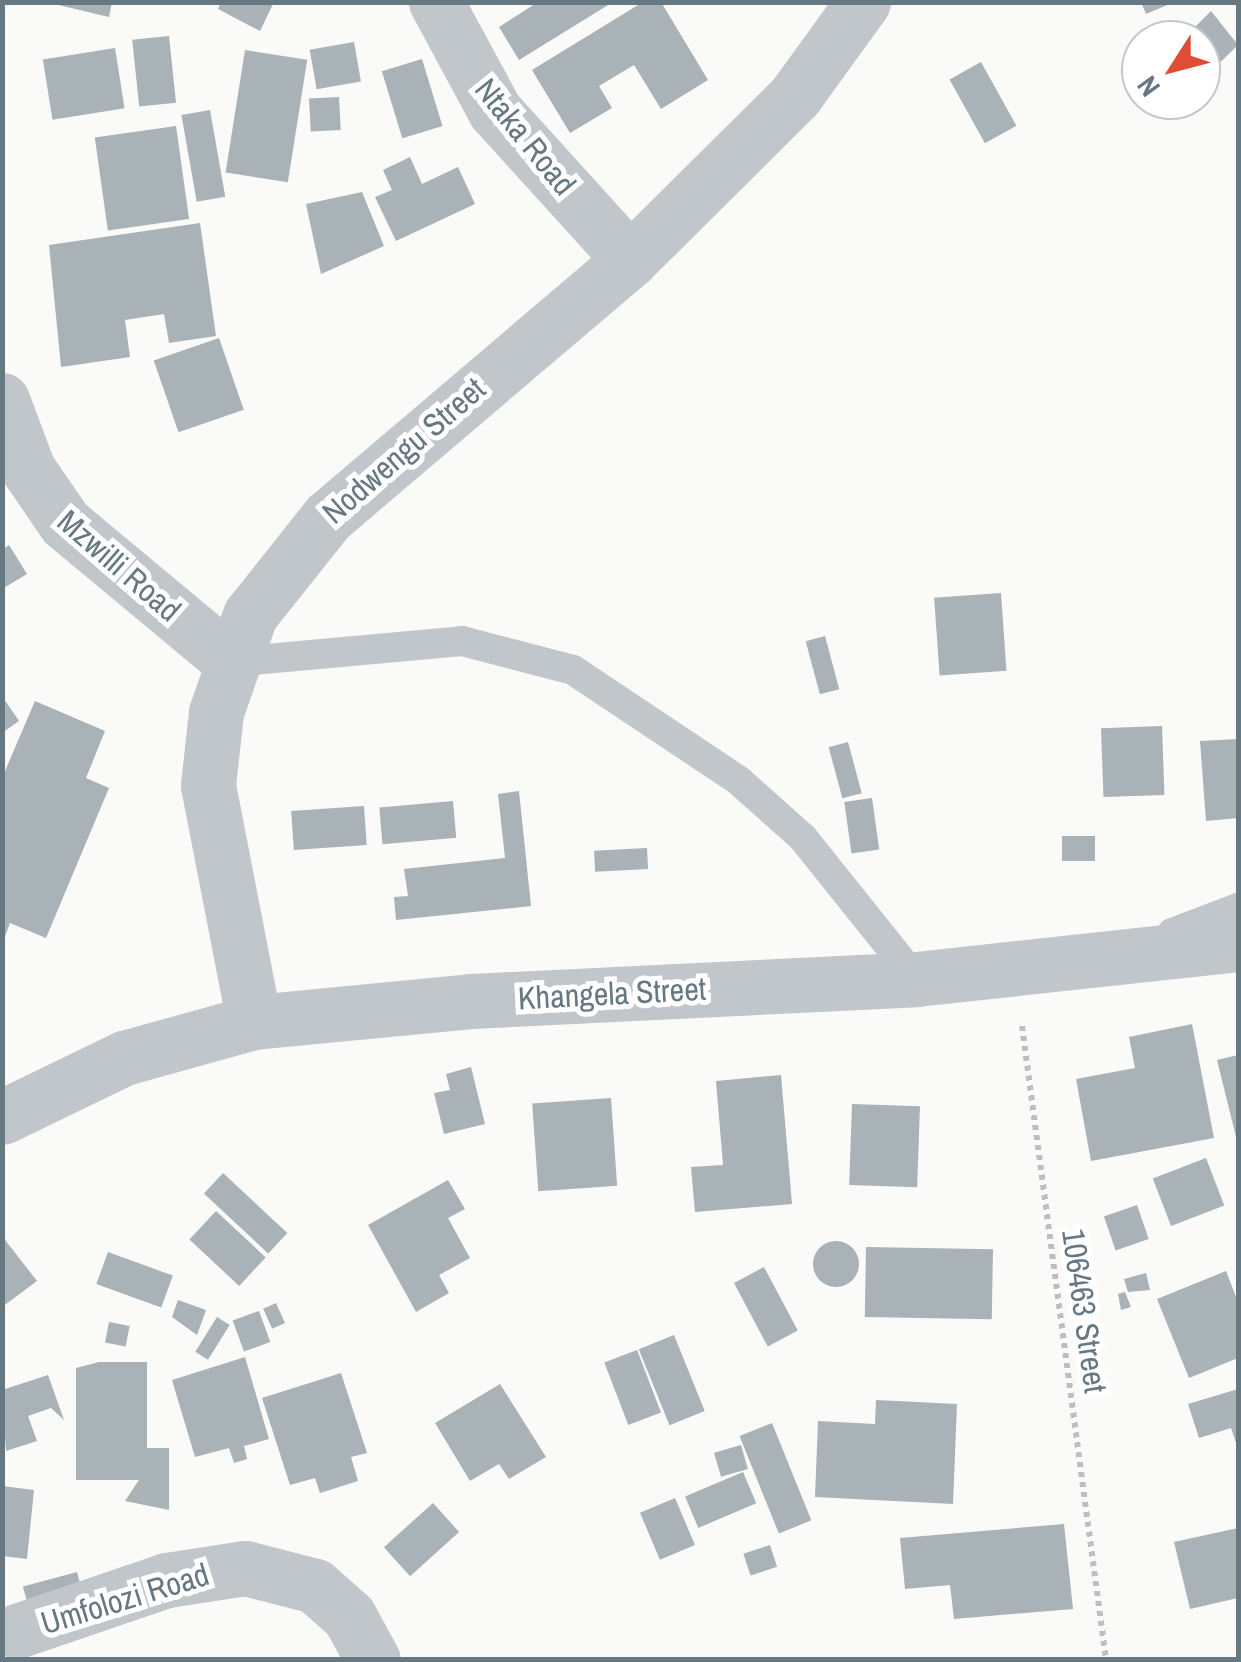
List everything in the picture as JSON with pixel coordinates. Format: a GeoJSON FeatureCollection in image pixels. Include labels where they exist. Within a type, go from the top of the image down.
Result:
{"type":"FeatureCollection","features":[{"type":"Feature","properties":{"kind":"street","name":"Ntaka Road"},"geometry":{"type":"LineString","coordinates":[[436,2],[495,111],[630,260]]}},
{"type":"Feature","properties":{"kind":"street","name":"Nodwengu Street"},"geometry":{"type":"LineString","coordinates":[[254,1022],[208,785],[232,662],[289,555],[630,260],[794,96],[863,2]]}},
{"type":"Feature","properties":{"kind":"street","name":"Mzwilli Road"},"geometry":{"type":"LineString","coordinates":[[2,400],[28,469],[66,523],[232,662]]}},
{"type":"Feature","properties":{"kind":"street","name":"Khangela Street"},"geometry":{"type":"LineString","coordinates":[[2,1117],[124,1058],[254,1022],[471,1000],[916,979],[1238,944]]}},
{"type":"Feature","properties":{"kind":"street","name":"Umfolozi Road"},"geometry":{"type":"LineString","coordinates":[[17,1631],[167,1580],[245,1568],[315,1586],[349,1616],[373,1660]]}},
{"type":"Feature","properties":{"kind":"lane"},"geometry":{"type":"LineString","coordinates":[[232,662],[462,640],[573,670],[738,780],[803,838],[916,979]]}},
{"type":"Feature","properties":{"kind":"lane"},"geometry":{"type":"LineString","coordinates":[[1099,962],[1238,908]]}},
{"type":"Feature","properties":{"kind":"path","name":"106463 Street"},"geometry":{"type":"LineString","coordinates":[[1015,970],[1106,1660]]}},
{"type":"Feature","properties":{"kind":"building"},"geometry":{"type":"Polygon","coordinates":[[[46,2],[112,2],[109,17],[46,2]]]}},
{"type":"Feature","properties":{"kind":"building"},"geometry":{"type":"Polygon","coordinates":[[[221,2],[274,2],[260,31],[218,9],[221,2]]]}},
{"type":"Feature","properties":{"kind":"building"},"geometry":{"type":"Polygon","coordinates":[[[538,2],[613,2],[519,60],[499,27],[538,2]]]}},
{"type":"Feature","properties":{"kind":"building"},"geometry":{"type":"Polygon","coordinates":[[[643,2],[661,2],[708,80],[661,109],[634,65],[599,86],[612,108],[570,133],[532,70],[643,2]]]}},
{"type":"Feature","properties":{"kind":"building"},"geometry":{"type":"Polygon","coordinates":[[[1141,2],[1172,2],[1172,3],[1146,14],[1141,2]]]}},
{"type":"Feature","properties":{"kind":"building"},"geometry":{"type":"Polygon","coordinates":[[[1211,11],[1218,20],[1202,20],[1211,11]]]}},
{"type":"Feature","properties":{"kind":"building"},"geometry":{"type":"Polygon","coordinates":[[[1221,24],[1238,45],[1221,62],[1221,24]]]}},
{"type":"Feature","properties":{"kind":"building"},"geometry":{"type":"Polygon","coordinates":[[[169,36],[176,103],[139,107],[132,40],[169,36]]]}},
{"type":"Feature","properties":{"kind":"building"},"geometry":{"type":"Polygon","coordinates":[[[354,42],[361,81],[317,89],[310,50],[354,42]]]}},
{"type":"Feature","properties":{"kind":"building"},"geometry":{"type":"Polygon","coordinates":[[[115,48],[125,108],[52,120],[43,59],[115,48]]]}},
{"type":"Feature","properties":{"kind":"building"},"geometry":{"type":"Polygon","coordinates":[[[245,50],[307,60],[288,182],[226,172],[245,50]]]}},
{"type":"Feature","properties":{"kind":"building"},"geometry":{"type":"Polygon","coordinates":[[[422,59],[442,126],[402,138],[382,71],[422,59]]]}},
{"type":"Feature","properties":{"kind":"building"},"geometry":{"type":"Polygon","coordinates":[[[981,62],[1016,126],[985,143],[950,79],[981,62]]]}},
{"type":"Feature","properties":{"kind":"building"},"geometry":{"type":"Polygon","coordinates":[[[339,97],[341,130],[311,132],[309,99],[339,97]]]}},
{"type":"Feature","properties":{"kind":"building"},"geometry":{"type":"Polygon","coordinates":[[[210,110],[225,197],[197,202],[181,115],[210,110]]]}},
{"type":"Feature","properties":{"kind":"building"},"geometry":{"type":"Polygon","coordinates":[[[176,126],[189,219],[108,230],[95,137],[176,126]]]}},
{"type":"Feature","properties":{"kind":"building"},"geometry":{"type":"Polygon","coordinates":[[[410,157],[422,184],[458,167],[475,204],[396,241],[375,197],[392,190],[383,170],[410,157]]]}},
{"type":"Feature","properties":{"kind":"building"},"geometry":{"type":"Polygon","coordinates":[[[362,192],[384,246],[321,274],[306,204],[362,192]]]}},
{"type":"Feature","properties":{"kind":"building"},"geometry":{"type":"Polygon","coordinates":[[[200,223],[216,336],[169,343],[164,314],[125,320],[130,357],[61,367],[49,245],[200,223]]]}},
{"type":"Feature","properties":{"kind":"building"},"geometry":{"type":"Polygon","coordinates":[[[219,338],[244,410],[179,432],[154,360],[219,338]]]}},
{"type":"Feature","properties":{"kind":"building"},"geometry":{"type":"Polygon","coordinates":[[[9,545],[27,574],[2,589],[2,550],[9,545]]]}},
{"type":"Feature","properties":{"kind":"building"},"geometry":{"type":"Polygon","coordinates":[[[1001,593],[1006,671],[940,675],[934,598],[1001,593]]]}},
{"type":"Feature","properties":{"kind":"building"},"geometry":{"type":"Polygon","coordinates":[[[825,636],[839,689],[820,694],[806,641],[825,636]]]}},
{"type":"Feature","properties":{"kind":"building"},"geometry":{"type":"Polygon","coordinates":[[[2,696],[19,721],[2,733],[2,696]]]}},
{"type":"Feature","properties":{"kind":"building"},"geometry":{"type":"Polygon","coordinates":[[[35,701],[105,731],[86,778],[109,788],[46,938],[10,923],[3,942],[2,778],[35,701]]]}},
{"type":"Feature","properties":{"kind":"building"},"geometry":{"type":"Polygon","coordinates":[[[1162,726],[1164,795],[1103,797],[1101,728],[1162,726]]]}},
{"type":"Feature","properties":{"kind":"building"},"geometry":{"type":"Polygon","coordinates":[[[1238,739],[1238,818],[1206,821],[1200,741],[1238,739]]]}},
{"type":"Feature","properties":{"kind":"building"},"geometry":{"type":"Polygon","coordinates":[[[848,742],[862,793],[842,798],[829,747],[848,742]]]}},
{"type":"Feature","properties":{"kind":"building"},"geometry":{"type":"Polygon","coordinates":[[[519,791],[531,906],[396,920],[394,897],[408,896],[404,869],[505,858],[498,794],[519,791]]]}},
{"type":"Feature","properties":{"kind":"building"},"geometry":{"type":"Polygon","coordinates":[[[872,798],[879,849],[852,853],[844,802],[872,798]]]}},
{"type":"Feature","properties":{"kind":"building"},"geometry":{"type":"Polygon","coordinates":[[[453,801],[456,838],[383,844],[379,807],[453,801]]]}},
{"type":"Feature","properties":{"kind":"building"},"geometry":{"type":"Polygon","coordinates":[[[364,806],[367,845],[294,850],[291,811],[364,806]]]}},
{"type":"Feature","properties":{"kind":"building"},"geometry":{"type":"Polygon","coordinates":[[[1062,836],[1095,836],[1095,861],[1062,861],[1062,836]]]}},
{"type":"Feature","properties":{"kind":"building"},"geometry":{"type":"Polygon","coordinates":[[[647,848],[648,869],[595,872],[594,851],[647,848]]]}},
{"type":"Feature","properties":{"kind":"building"},"geometry":{"type":"Polygon","coordinates":[[[1192,1024],[1214,1138],[1091,1161],[1076,1079],[1135,1068],[1129,1037],[1192,1024]]]}},
{"type":"Feature","properties":{"kind":"building"},"geometry":{"type":"Polygon","coordinates":[[[1238,1055],[1238,1141],[1237,1141],[1217,1060],[1238,1055]]]}},
{"type":"Feature","properties":{"kind":"building"},"geometry":{"type":"Polygon","coordinates":[[[471,1067],[485,1124],[444,1134],[434,1093],[450,1090],[446,1074],[471,1067]]]}},
{"type":"Feature","properties":{"kind":"building"},"geometry":{"type":"Polygon","coordinates":[[[781,1075],[792,1204],[695,1212],[691,1167],[723,1165],[716,1081],[781,1075]]]}},
{"type":"Feature","properties":{"kind":"building"},"geometry":{"type":"Polygon","coordinates":[[[611,1098],[617,1186],[538,1191],[532,1104],[611,1098]]]}},
{"type":"Feature","properties":{"kind":"building"},"geometry":{"type":"Polygon","coordinates":[[[852,1104],[920,1106],[917,1187],[849,1185],[852,1104]]]}},
{"type":"Feature","properties":{"kind":"building"},"geometry":{"type":"Polygon","coordinates":[[[1206,1158],[1224,1206],[1171,1226],[1153,1178],[1206,1158]]]}},
{"type":"Feature","properties":{"kind":"building"},"geometry":{"type":"Polygon","coordinates":[[[223,1173],[287,1233],[268,1253],[204,1193],[223,1173]]]}},
{"type":"Feature","properties":{"kind":"building"},"geometry":{"type":"Polygon","coordinates":[[[448,1180],[465,1209],[448,1218],[470,1258],[439,1275],[449,1293],[416,1312],[368,1225],[448,1180]]]}},
{"type":"Feature","properties":{"kind":"building"},"geometry":{"type":"Polygon","coordinates":[[[1137,1205],[1149,1239],[1116,1250],[1104,1216],[1137,1205]]]}},
{"type":"Feature","properties":{"kind":"building"},"geometry":{"type":"Polygon","coordinates":[[[216,1211],[266,1257],[239,1286],[189,1240],[216,1211]]]}},
{"type":"Feature","properties":{"kind":"building"},"geometry":{"type":"Polygon","coordinates":[[[2,1236],[37,1281],[2,1307],[2,1236]]]}},
{"type":"Feature","properties":{"kind":"building"},"geometry":{"type":"Polygon","coordinates":[[[836,1241],[852,1248],[859,1264],[852,1280],[836,1287],[820,1280],[813,1264],[820,1248],[836,1241]]]}},
{"type":"Feature","properties":{"kind":"building"},"geometry":{"type":"Polygon","coordinates":[[[866,1247],[993,1249],[992,1319],[865,1317],[866,1247]]]}},
{"type":"Feature","properties":{"kind":"building"},"geometry":{"type":"Polygon","coordinates":[[[108,1252],[173,1276],[161,1308],[96,1284],[108,1252]]]}},
{"type":"Feature","properties":{"kind":"building"},"geometry":{"type":"Polygon","coordinates":[[[764,1267],[798,1331],[768,1347],[734,1283],[764,1267]]]}},
{"type":"Feature","properties":{"kind":"building"},"geometry":{"type":"Polygon","coordinates":[[[1226,1271],[1238,1302],[1238,1358],[1189,1378],[1157,1299],[1226,1271]]]}},
{"type":"Feature","properties":{"kind":"building"},"geometry":{"type":"Polygon","coordinates":[[[1146,1273],[1150,1290],[1128,1292],[1124,1279],[1146,1273]]]}},
{"type":"Feature","properties":{"kind":"building"},"geometry":{"type":"Polygon","coordinates":[[[1125,1292],[1131,1307],[1121,1310],[1118,1294],[1125,1292]]]}},
{"type":"Feature","properties":{"kind":"building"},"geometry":{"type":"Polygon","coordinates":[[[178,1300],[206,1310],[197,1335],[172,1317],[178,1300]]]}},
{"type":"Feature","properties":{"kind":"building"},"geometry":{"type":"Polygon","coordinates":[[[276,1303],[285,1323],[272,1329],[263,1309],[276,1303]]]}},
{"type":"Feature","properties":{"kind":"building"},"geometry":{"type":"Polygon","coordinates":[[[259,1311],[270,1342],[244,1352],[233,1321],[259,1311]]]}},
{"type":"Feature","properties":{"kind":"building"},"geometry":{"type":"Polygon","coordinates":[[[217,1317],[230,1325],[208,1360],[195,1352],[217,1317]]]}},
{"type":"Feature","properties":{"kind":"building"},"geometry":{"type":"Polygon","coordinates":[[[109,1322],[130,1326],[126,1347],[105,1343],[109,1322]]]}},
{"type":"Feature","properties":{"kind":"building"},"geometry":{"type":"Polygon","coordinates":[[[674,1335],[705,1411],[669,1425],[639,1349],[674,1335]]]}},
{"type":"Feature","properties":{"kind":"building"},"geometry":{"type":"Polygon","coordinates":[[[637,1350],[661,1413],[628,1425],[604,1363],[637,1350]]]}},
{"type":"Feature","properties":{"kind":"building"},"geometry":{"type":"Polygon","coordinates":[[[245,1357],[269,1439],[244,1446],[247,1459],[234,1463],[229,1448],[195,1457],[172,1380],[245,1357]]]}},
{"type":"Feature","properties":{"kind":"building"},"geometry":{"type":"Polygon","coordinates":[[[99,1362],[147,1362],[147,1448],[169,1448],[169,1510],[125,1501],[139,1480],[76,1480],[76,1368],[99,1362]]]}},
{"type":"Feature","properties":{"kind":"building"},"geometry":{"type":"Polygon","coordinates":[[[341,1373],[367,1453],[351,1457],[358,1481],[320,1493],[315,1478],[290,1485],[262,1398],[341,1373]]]}},
{"type":"Feature","properties":{"kind":"building"},"geometry":{"type":"Polygon","coordinates":[[[48,1375],[64,1420],[51,1408],[28,1416],[37,1441],[6,1451],[2,1390],[48,1375]]]}},
{"type":"Feature","properties":{"kind":"building"},"geometry":{"type":"Polygon","coordinates":[[[500,1384],[546,1457],[509,1479],[499,1464],[470,1481],[435,1423],[500,1384]]]}},
{"type":"Feature","properties":{"kind":"building"},"geometry":{"type":"Polygon","coordinates":[[[1238,1389],[1238,1449],[1231,1428],[1199,1438],[1188,1404],[1238,1389]]]}},
{"type":"Feature","properties":{"kind":"building"},"geometry":{"type":"Polygon","coordinates":[[[876,1400],[957,1404],[953,1504],[815,1497],[818,1421],[875,1424],[876,1400]]]}},
{"type":"Feature","properties":{"kind":"building"},"geometry":{"type":"Polygon","coordinates":[[[772,1423],[811,1520],[779,1533],[740,1436],[772,1423]]]}},
{"type":"Feature","properties":{"kind":"building"},"geometry":{"type":"Polygon","coordinates":[[[741,1445],[748,1469],[721,1477],[714,1453],[741,1445]]]}},
{"type":"Feature","properties":{"kind":"building"},"geometry":{"type":"Polygon","coordinates":[[[743,1472],[756,1503],[698,1528],[685,1497],[743,1472]]]}},
{"type":"Feature","properties":{"kind":"building"},"geometry":{"type":"Polygon","coordinates":[[[2,1486],[34,1490],[27,1559],[2,1556],[2,1486]]]}},
{"type":"Feature","properties":{"kind":"building"},"geometry":{"type":"Polygon","coordinates":[[[675,1498],[695,1545],[660,1560],[640,1513],[675,1498]]]}},
{"type":"Feature","properties":{"kind":"building"},"geometry":{"type":"Polygon","coordinates":[[[433,1503],[459,1532],[410,1576],[384,1547],[433,1503]]]}},
{"type":"Feature","properties":{"kind":"building"},"geometry":{"type":"Polygon","coordinates":[[[1064,1524],[1073,1609],[954,1619],[950,1585],[905,1589],[900,1538],[1064,1524]]]}},
{"type":"Feature","properties":{"kind":"building"},"geometry":{"type":"Polygon","coordinates":[[[1238,1528],[1238,1598],[1190,1609],[1174,1542],[1238,1528]]]}},
{"type":"Feature","properties":{"kind":"building"},"geometry":{"type":"Polygon","coordinates":[[[770,1545],[777,1567],[750,1576],[743,1554],[770,1545]]]}},
{"type":"Feature","properties":{"kind":"building"},"geometry":{"type":"Polygon","coordinates":[[[77,1572],[83,1594],[29,1609],[23,1586],[77,1572]]]}}]}
